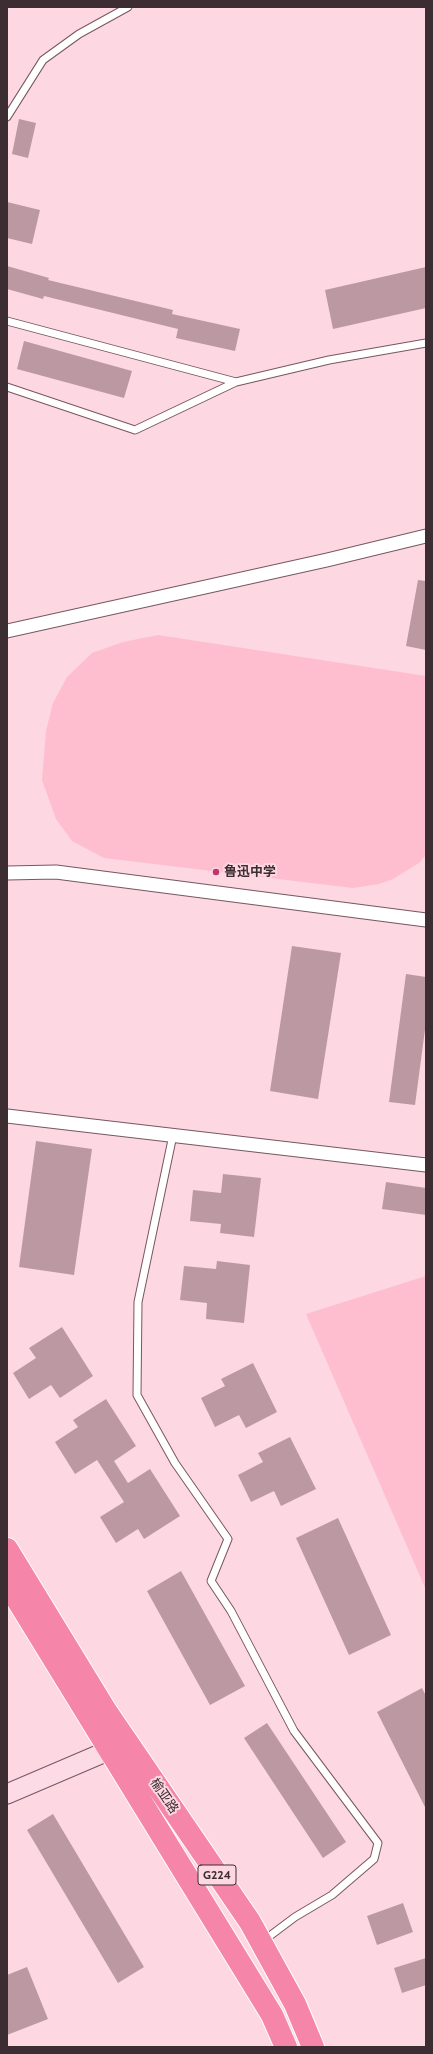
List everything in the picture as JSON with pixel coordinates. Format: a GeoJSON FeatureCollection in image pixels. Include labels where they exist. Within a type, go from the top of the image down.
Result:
{"type":"FeatureCollection","features":[{"type":"Feature","properties":{"kind":"highway","name":"榆亚路"},"geometry":{"type":"LineString","coordinates":[[7,1549],[106,1711],[250,1922],[295,2004],[313,2047]]}},
{"type":"Feature","properties":{"kind":"highway","name":"榆亚路"},"geometry":{"type":"LineString","coordinates":[[7,1582],[272,2014],[286,2047]]}},
{"type":"Feature","properties":{"kind":"street"},"geometry":{"type":"LineString","coordinates":[[7,631],[312,564],[426,536]]}},
{"type":"Feature","properties":{"kind":"street"},"geometry":{"type":"LineString","coordinates":[[7,873],[56,872],[426,920]]}},
{"type":"Feature","properties":{"kind":"street"},"geometry":{"type":"LineString","coordinates":[[7,1116],[426,1165]]}},
{"type":"Feature","properties":{"kind":"street"},"geometry":{"type":"LineString","coordinates":[[7,1794],[110,1750]]}},
{"type":"Feature","properties":{"kind":"lane"},"geometry":{"type":"LineString","coordinates":[[7,117],[43,60],[79,34],[128,7]]}},
{"type":"Feature","properties":{"kind":"lane"},"geometry":{"type":"LineString","coordinates":[[7,321],[236,382]]}},
{"type":"Feature","properties":{"kind":"lane"},"geometry":{"type":"LineString","coordinates":[[7,387],[135,430],[236,382],[329,360],[426,343]]}},
{"type":"Feature","properties":{"kind":"lane"},"geometry":{"type":"LineString","coordinates":[[173,1135],[138,1302],[137,1395],[175,1463],[228,1539],[211,1581],[231,1611],[294,1731],[378,1843],[374,1859],[332,1895],[295,1917],[261,1943]]}},
{"type":"Feature","properties":{"kind":"shaded area"},"geometry":{"type":"Polygon","coordinates":[[[158,635],[426,676],[426,855],[419,863],[393,879],[379,884],[353,888],[104,858],[72,841],[56,819],[42,780],[46,731],[53,703],[67,677],[92,653],[123,642],[158,635]]]}},
{"type":"Feature","properties":{"kind":"shaded area"},"geometry":{"type":"Polygon","coordinates":[[[426,1276],[426,1590],[306,1314],[426,1276]]]}},
{"type":"Feature","properties":{"kind":"building"},"geometry":{"type":"Polygon","coordinates":[[[19,119],[36,123],[28,158],[12,154],[19,119]]]}},
{"type":"Feature","properties":{"kind":"building"},"geometry":{"type":"Polygon","coordinates":[[[7,202],[40,210],[32,244],[7,238],[7,202]]]}},
{"type":"Feature","properties":{"kind":"building"},"geometry":{"type":"Polygon","coordinates":[[[7,266],[49,278],[48,280],[173,310],[172,314],[240,329],[235,351],[176,338],[178,329],[44,296],[43,299],[7,289],[7,266]]]}},
{"type":"Feature","properties":{"kind":"building"},"geometry":{"type":"Polygon","coordinates":[[[426,267],[426,308],[333,329],[325,290],[426,267]]]}},
{"type":"Feature","properties":{"kind":"building"},"geometry":{"type":"Polygon","coordinates":[[[24,341],[132,371],[124,398],[17,369],[24,341]]]}},
{"type":"Feature","properties":{"kind":"building"},"geometry":{"type":"Polygon","coordinates":[[[418,580],[426,581],[426,650],[406,646],[418,580]]]}},
{"type":"Feature","properties":{"kind":"building"},"geometry":{"type":"Polygon","coordinates":[[[292,946],[341,953],[318,1099],[270,1091],[292,946]]]}},
{"type":"Feature","properties":{"kind":"building"},"geometry":{"type":"Polygon","coordinates":[[[406,974],[426,977],[426,1022],[415,1105],[389,1102],[406,974]]]}},
{"type":"Feature","properties":{"kind":"building"},"geometry":{"type":"Polygon","coordinates":[[[36,1141],[92,1149],[74,1275],[19,1267],[36,1141]]]}},
{"type":"Feature","properties":{"kind":"building"},"geometry":{"type":"Polygon","coordinates":[[[223,1174],[261,1178],[254,1237],[220,1233],[221,1224],[190,1221],[193,1190],[221,1193],[223,1174]]]}},
{"type":"Feature","properties":{"kind":"building"},"geometry":{"type":"Polygon","coordinates":[[[386,1182],[426,1188],[426,1215],[382,1209],[386,1182]]]}},
{"type":"Feature","properties":{"kind":"building"},"geometry":{"type":"Polygon","coordinates":[[[217,1261],[250,1265],[244,1323],[206,1319],[207,1303],[180,1300],[184,1266],[216,1269],[217,1261]]]}},
{"type":"Feature","properties":{"kind":"building"},"geometry":{"type":"Polygon","coordinates":[[[62,1327],[93,1376],[60,1398],[51,1385],[29,1399],[13,1373],[36,1358],[29,1348],[62,1327]]]}},
{"type":"Feature","properties":{"kind":"building"},"geometry":{"type":"Polygon","coordinates":[[[253,1363],[277,1412],[246,1428],[239,1415],[215,1427],[201,1398],[225,1386],[221,1379],[253,1363]]]}},
{"type":"Feature","properties":{"kind":"building"},"geometry":{"type":"Polygon","coordinates":[[[106,1399],[136,1446],[114,1461],[128,1483],[150,1469],[180,1516],[144,1539],[138,1529],[116,1543],[100,1517],[124,1502],[97,1460],[75,1474],[55,1442],[78,1427],[73,1420],[106,1399]]]}},
{"type":"Feature","properties":{"kind":"building"},"geometry":{"type":"Polygon","coordinates":[[[290,1437],[316,1489],[281,1506],[274,1491],[251,1502],[238,1475],[263,1462],[258,1453],[290,1437]]]}},
{"type":"Feature","properties":{"kind":"building"},"geometry":{"type":"Polygon","coordinates":[[[338,1518],[391,1635],[349,1655],[296,1538],[338,1518]]]}},
{"type":"Feature","properties":{"kind":"building"},"geometry":{"type":"Polygon","coordinates":[[[181,1571],[245,1686],[210,1705],[147,1591],[181,1571]]]}},
{"type":"Feature","properties":{"kind":"building"},"geometry":{"type":"Polygon","coordinates":[[[422,1688],[426,1696],[426,1809],[377,1712],[422,1688]]]}},
{"type":"Feature","properties":{"kind":"building"},"geometry":{"type":"Polygon","coordinates":[[[267,1723],[346,1842],[323,1858],[244,1738],[267,1723]]]}},
{"type":"Feature","properties":{"kind":"building"},"geometry":{"type":"Polygon","coordinates":[[[53,1814],[144,1967],[118,1983],[27,1830],[53,1814]]]}},
{"type":"Feature","properties":{"kind":"building"},"geometry":{"type":"Polygon","coordinates":[[[403,1903],[413,1932],[377,1945],[367,1916],[403,1903]]]}},
{"type":"Feature","properties":{"kind":"building"},"geometry":{"type":"Polygon","coordinates":[[[426,1958],[426,1985],[402,1993],[394,1968],[426,1958]]]}},
{"type":"Feature","properties":{"kind":"building"},"geometry":{"type":"Polygon","coordinates":[[[27,1967],[48,2019],[7,2035],[7,1975],[27,1967]]]}},
{"type":"Feature","properties":{"kind":"place","name":"鲁迅中学"},"geometry":{"type":"Point","coordinates":[216,872]}}]}
